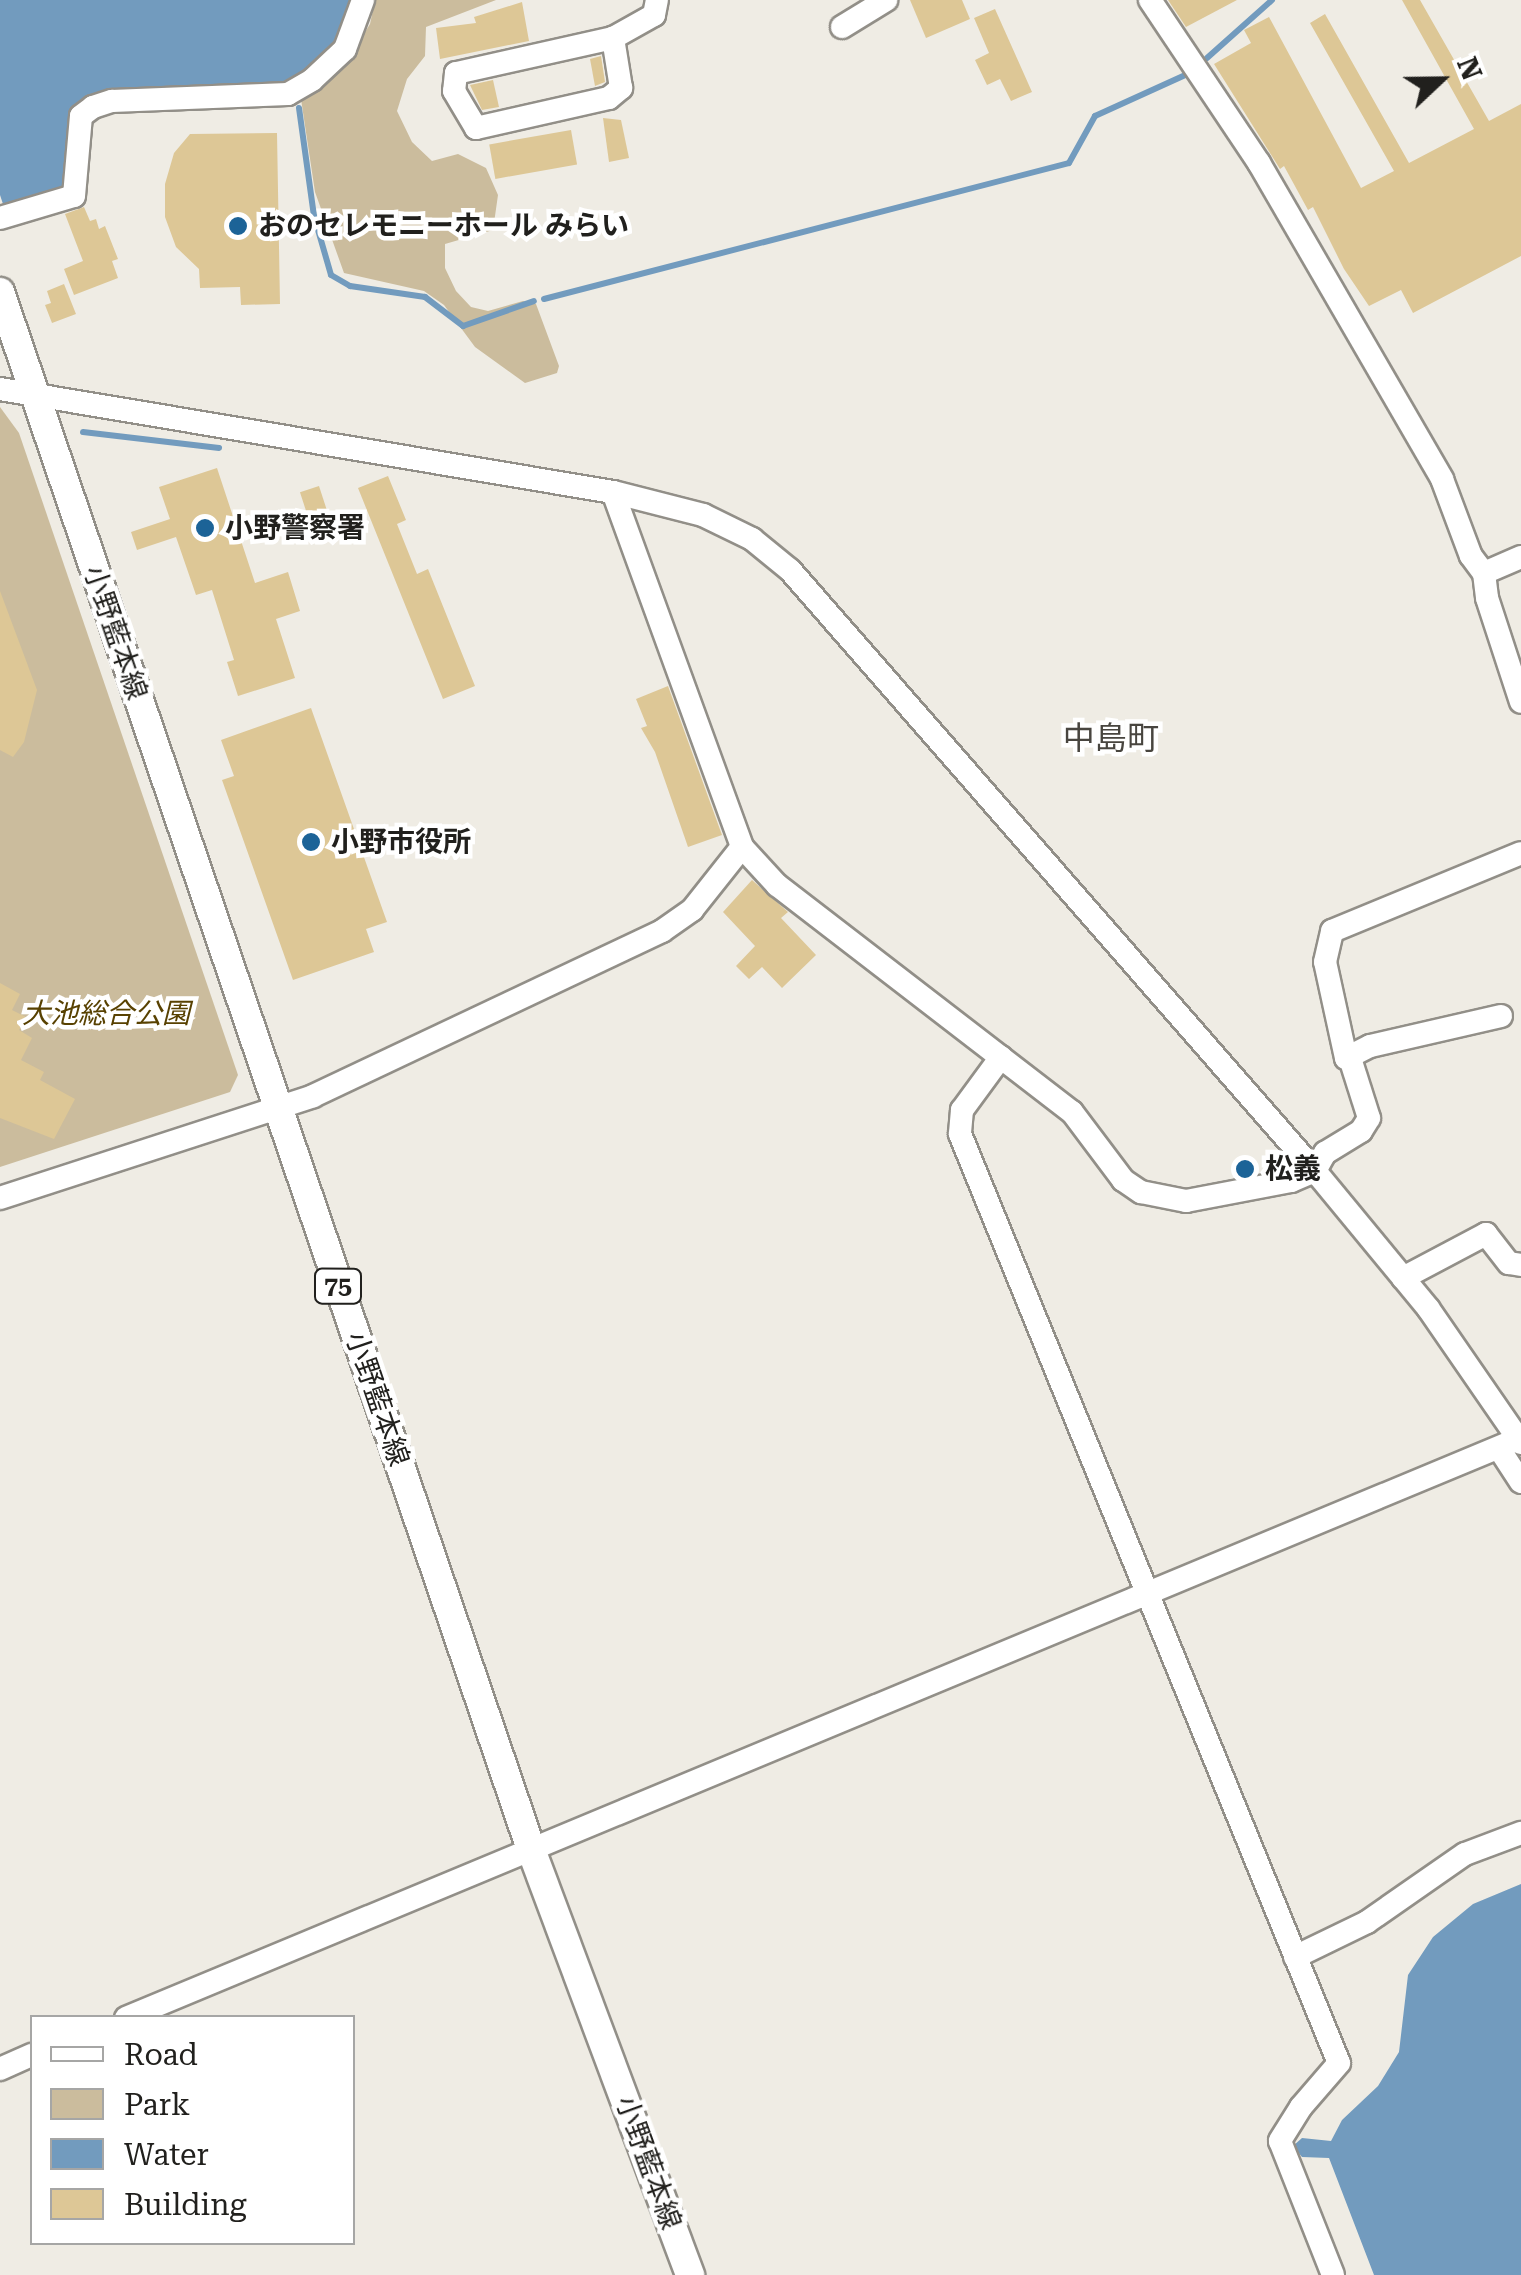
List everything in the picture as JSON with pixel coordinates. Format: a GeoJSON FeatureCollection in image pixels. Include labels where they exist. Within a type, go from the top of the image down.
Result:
{"type":"FeatureCollection","features":[{"type":"Feature","properties":{"kind":"main road","name":"小野藍本線"},"geometry":{"type":"LineString","coordinates":[[0,292],[532,1852],[690,2275]]}},
{"type":"Feature","properties":{"kind":"street"},"geometry":{"type":"LineString","coordinates":[[0,218],[74,196],[82,116],[93,107],[112,101],[288,94],[312,80],[344,49],[363,0]]}},
{"type":"Feature","properties":{"kind":"street"},"geometry":{"type":"LineString","coordinates":[[613,38],[621,88],[609,98],[476,128],[454,90],[456,73],[613,38],[654,15],[657,0]]}},
{"type":"Feature","properties":{"kind":"street"},"geometry":{"type":"LineString","coordinates":[[842,27],[886,0]]}},
{"type":"Feature","properties":{"kind":"street"},"geometry":{"type":"LineString","coordinates":[[1150,0],[1259,163],[1442,478],[1471,556],[1484,573],[1486,598],[1521,702]]}},
{"type":"Feature","properties":{"kind":"street"},"geometry":{"type":"LineString","coordinates":[[0,390],[613,492],[703,515],[752,539],[790,570],[1315,1171],[1510,1407],[1521,1482]]}},
{"type":"Feature","properties":{"kind":"street"},"geometry":{"type":"LineString","coordinates":[[613,492],[742,846],[777,885],[1072,1112],[1123,1180],[1142,1192],[1186,1201],[1291,1181],[1315,1171],[1325,1153],[1361,1131],[1370,1118],[1350,1058],[1340,1042],[1325,962],[1332,932],[1521,853]]}},
{"type":"Feature","properties":{"kind":"street"},"geometry":{"type":"LineString","coordinates":[[1484,573],[1521,557]]}},
{"type":"Feature","properties":{"kind":"street"},"geometry":{"type":"LineString","coordinates":[[0,1198],[277,1110],[662,932],[692,910],[742,846]]}},
{"type":"Feature","properties":{"kind":"street"},"geometry":{"type":"LineString","coordinates":[[1350,1058],[1370,1046],[1501,1016]]}},
{"type":"Feature","properties":{"kind":"street"},"geometry":{"type":"LineString","coordinates":[[1001,1057],[962,1110],[960,1134],[1146,1597],[1340,2063],[1301,2107],[1280,2141],[1333,2275]]}},
{"type":"Feature","properties":{"kind":"street"},"geometry":{"type":"LineString","coordinates":[[1403,1278],[1486,1234],[1509,1263],[1521,1265]]}},
{"type":"Feature","properties":{"kind":"street"},"geometry":{"type":"LineString","coordinates":[[133,2015],[1513,1444]]}},
{"type":"Feature","properties":{"kind":"street"},"geometry":{"type":"LineString","coordinates":[[1295,1957],[1367,1922],[1465,1854],[1521,1832]]}},
{"type":"Feature","properties":{"kind":"street"},"geometry":{"type":"LineString","coordinates":[[0,2069],[30,2057]]}},
{"type":"Feature","properties":{"kind":"green space"},"geometry":{"type":"Polygon","coordinates":[[[375,0],[496,0],[426,27],[425,56],[407,79],[397,111],[412,142],[432,161],[458,154],[486,168],[498,195],[493,230],[445,244],[445,268],[456,291],[471,307],[488,311],[523,301],[536,304],[559,366],[557,373],[525,383],[475,347],[444,305],[424,291],[344,273],[315,192],[301,99],[347,62],[370,24],[375,0]]]}},
{"type":"Feature","properties":{"kind":"green space","name":"大池総合公園"},"geometry":{"type":"Polygon","coordinates":[[[0,407],[19,433],[238,1075],[230,1092],[0,1167],[0,407]]]}},
{"type":"Feature","properties":{"kind":"water"},"geometry":{"type":"Polygon","coordinates":[[[0,0],[357,0],[340,45],[286,88],[83,98],[71,112],[69,188],[4,207],[0,195],[0,0]]]}},
{"type":"Feature","properties":{"kind":"water"},"geometry":{"type":"Polygon","coordinates":[[[1521,1884],[1521,2275],[1374,2275],[1329,2158],[1302,2157],[1293,2146],[1302,2138],[1331,2141],[1342,2120],[1378,2086],[1399,2052],[1408,1975],[1433,1937],[1473,1904],[1521,1884]]]}},
{"type":"Feature","properties":{"kind":"building"},"geometry":{"type":"Polygon","coordinates":[[[910,0],[962,0],[970,19],[926,38],[910,0]]]}},
{"type":"Feature","properties":{"kind":"building"},"geometry":{"type":"Polygon","coordinates":[[[1168,0],[1237,0],[1186,27],[1168,0]]]}},
{"type":"Feature","properties":{"kind":"building"},"geometry":{"type":"Polygon","coordinates":[[[1402,0],[1420,0],[1489,121],[1521,104],[1521,256],[1413,313],[1401,290],[1369,306],[1344,269],[1313,207],[1308,210],[1284,166],[1280,169],[1214,64],[1251,43],[1244,30],[1269,17],[1361,188],[1394,171],[1310,23],[1325,14],[1409,163],[1474,129],[1402,0]]]}},
{"type":"Feature","properties":{"kind":"building"},"geometry":{"type":"Polygon","coordinates":[[[522,2],[529,41],[440,59],[436,28],[476,23],[474,17],[522,2]]]}},
{"type":"Feature","properties":{"kind":"building"},"geometry":{"type":"Polygon","coordinates":[[[995,9],[1032,92],[1011,101],[1000,79],[987,85],[975,60],[989,53],[974,18],[995,9]]]}},
{"type":"Feature","properties":{"kind":"building"},"geometry":{"type":"Polygon","coordinates":[[[601,56],[605,82],[595,86],[590,59],[601,56]]]}},
{"type":"Feature","properties":{"kind":"building"},"geometry":{"type":"Polygon","coordinates":[[[493,80],[499,107],[482,110],[470,85],[493,80]]]}},
{"type":"Feature","properties":{"kind":"building"},"geometry":{"type":"Polygon","coordinates":[[[603,118],[621,120],[629,158],[609,162],[603,118]]]}},
{"type":"Feature","properties":{"kind":"building"},"geometry":{"type":"Polygon","coordinates":[[[571,130],[577,164],[495,179],[489,144],[571,130]]]}},
{"type":"Feature","properties":{"kind":"building"},"geometry":{"type":"Polygon","coordinates":[[[277,133],[280,304],[241,305],[240,287],[200,288],[199,269],[176,247],[165,217],[165,184],[174,153],[190,134],[277,133]]]}},
{"type":"Feature","properties":{"kind":"building"},"geometry":{"type":"Polygon","coordinates":[[[84,207],[90,221],[96,219],[99,229],[105,226],[118,259],[112,261],[118,278],[74,295],[64,269],[83,261],[65,214],[84,207]]]}},
{"type":"Feature","properties":{"kind":"building"},"geometry":{"type":"Polygon","coordinates":[[[64,284],[76,314],[52,323],[45,305],[51,303],[47,291],[64,284]]]}},
{"type":"Feature","properties":{"kind":"building"},"geometry":{"type":"Polygon","coordinates":[[[217,468],[255,583],[288,572],[300,611],[276,619],[295,678],[238,696],[227,662],[234,660],[212,590],[196,595],[176,537],[137,550],[131,532],[170,519],[159,487],[217,468]]]}},
{"type":"Feature","properties":{"kind":"building"},"geometry":{"type":"Polygon","coordinates":[[[388,476],[406,520],[397,524],[417,574],[428,569],[475,686],[443,699],[358,488],[388,476]]]}},
{"type":"Feature","properties":{"kind":"building"},"geometry":{"type":"Polygon","coordinates":[[[319,486],[329,516],[310,523],[300,492],[319,486]]]}},
{"type":"Feature","properties":{"kind":"building"},"geometry":{"type":"Polygon","coordinates":[[[0,591],[37,690],[24,742],[13,757],[0,750],[0,591]]]}},
{"type":"Feature","properties":{"kind":"building"},"geometry":{"type":"Polygon","coordinates":[[[668,686],[722,835],[688,847],[655,752],[641,728],[647,726],[636,699],[668,686]]]}},
{"type":"Feature","properties":{"kind":"building"},"geometry":{"type":"Polygon","coordinates":[[[311,708],[387,922],[366,929],[374,952],[293,980],[222,780],[234,776],[221,740],[311,708]]]}},
{"type":"Feature","properties":{"kind":"building"},"geometry":{"type":"Polygon","coordinates":[[[752,880],[788,912],[781,918],[816,955],[782,988],[762,967],[749,979],[736,966],[755,946],[723,912],[752,880]]]}},
{"type":"Feature","properties":{"kind":"building"},"geometry":{"type":"Polygon","coordinates":[[[0,983],[20,994],[12,1010],[26,1017],[19,1030],[32,1038],[21,1060],[44,1072],[40,1080],[75,1099],[54,1139],[0,1118],[0,983]]]}},
{"type":"Feature","properties":{"kind":"waterway"},"geometry":{"type":"LineString","coordinates":[[1207,58],[1272,0]]}},
{"type":"Feature","properties":{"kind":"waterway"},"geometry":{"type":"LineString","coordinates":[[544,299],[1069,163],[1095,116],[1190,73]]}},
{"type":"Feature","properties":{"kind":"waterway"},"geometry":{"type":"LineString","coordinates":[[299,108],[314,216],[331,275],[350,286],[425,297],[463,326],[534,301]]}},
{"type":"Feature","properties":{"kind":"waterway"},"geometry":{"type":"LineString","coordinates":[[83,432],[219,448]]}},
{"type":"Feature","properties":{"kind":"place","name":"おのセレモニーホール みらい"},"geometry":{"type":"Point","coordinates":[238,226]}},
{"type":"Feature","properties":{"kind":"place","name":"小野警察署"},"geometry":{"type":"Point","coordinates":[205,528]}},
{"type":"Feature","properties":{"kind":"place","name":"小野市役所"},"geometry":{"type":"Point","coordinates":[311,842]}},
{"type":"Feature","properties":{"kind":"place","name":"松義"},"geometry":{"type":"Point","coordinates":[1245,1169]}},
{"type":"Feature","properties":{"kind":"district","name":"中島町"},"geometry":{"type":"Point","coordinates":[1111,738]}}]}
